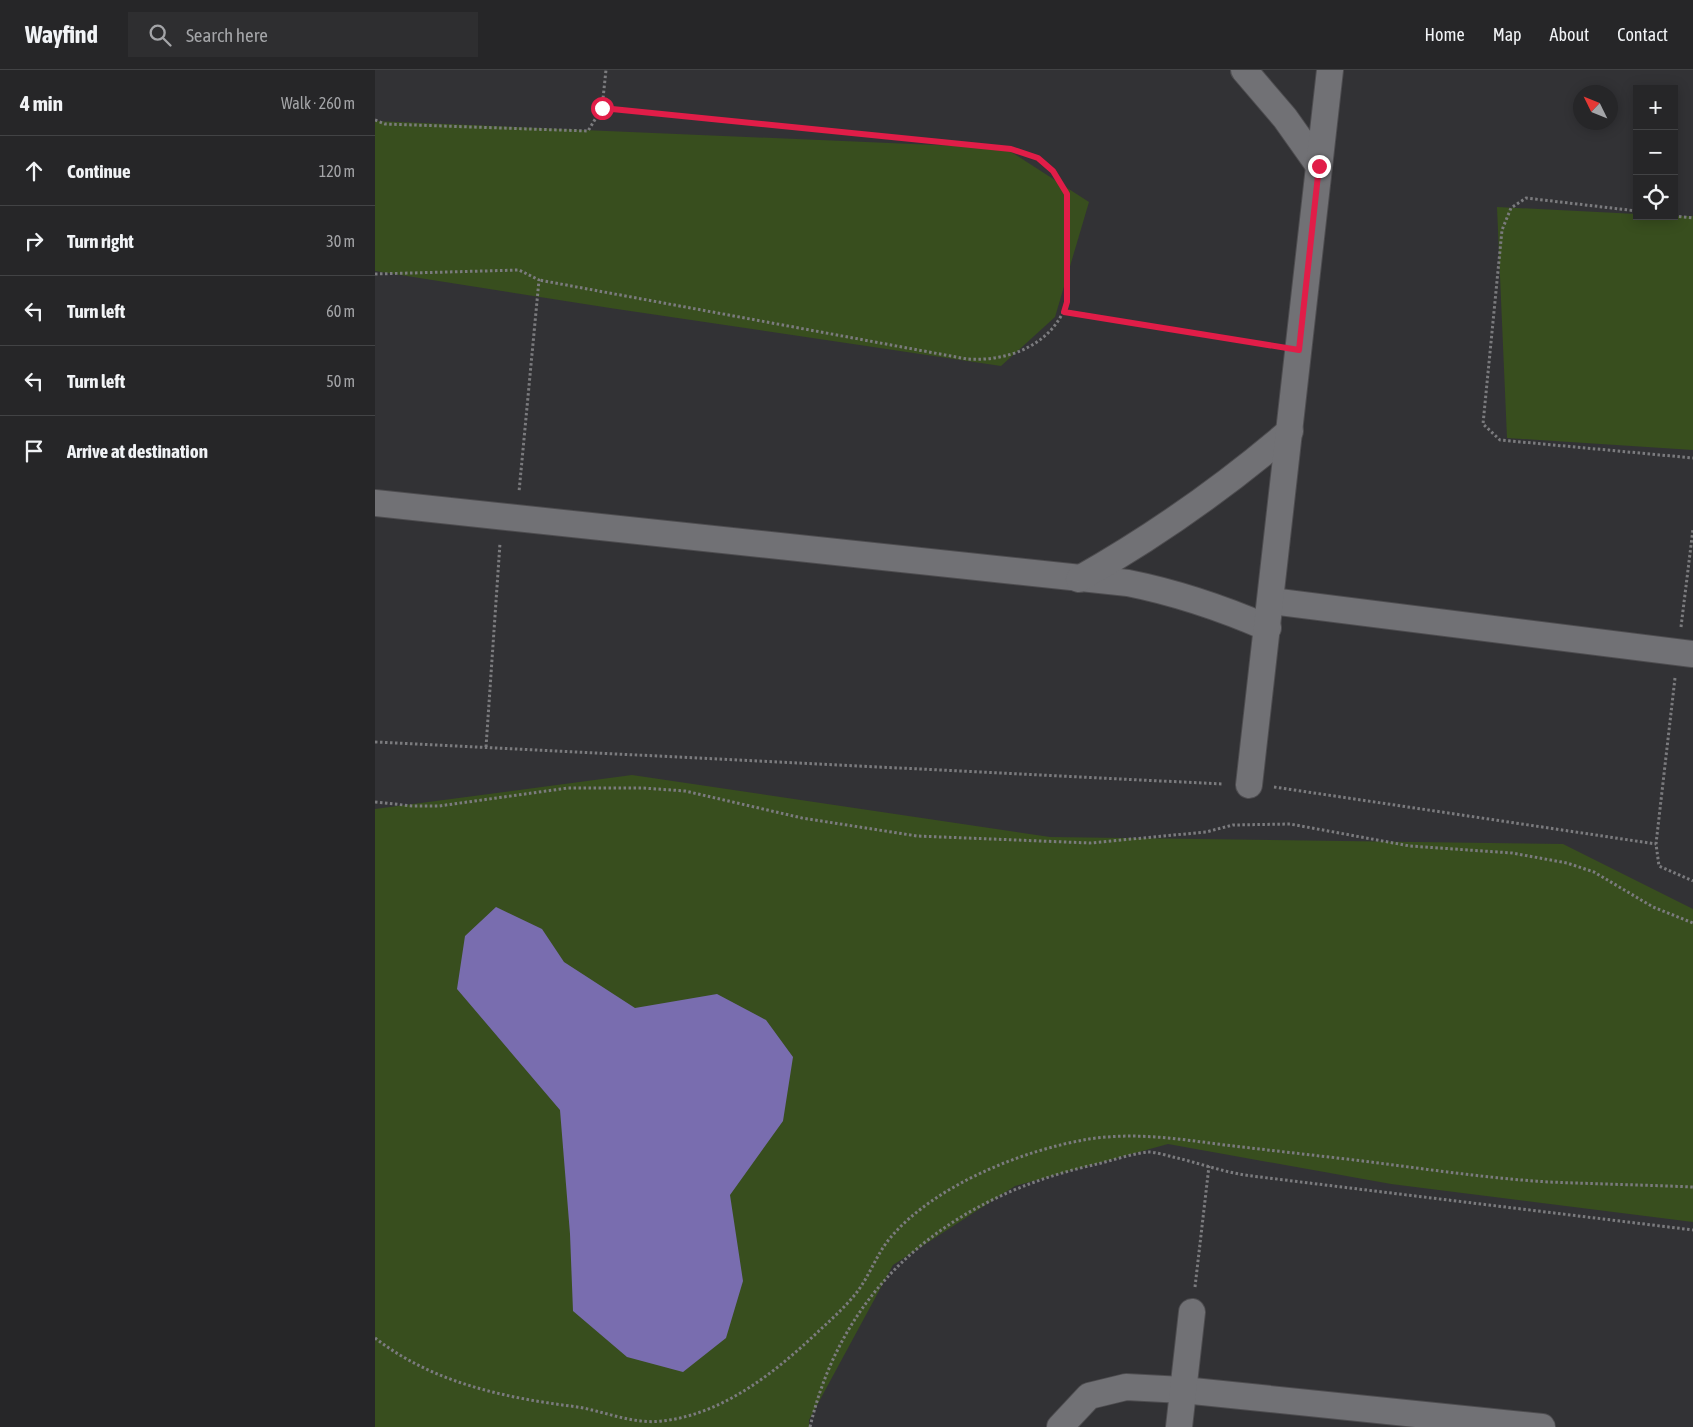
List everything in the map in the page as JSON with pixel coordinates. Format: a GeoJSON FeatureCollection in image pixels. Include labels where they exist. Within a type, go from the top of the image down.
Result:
{"type":"FeatureCollection","features":[{"type":"Feature","properties":{"kind":"street"},"geometry":{"type":"LineString","coordinates":[[1244,70],[1285,118],[1319,166]]}},
{"type":"Feature","properties":{"kind":"street"},"geometry":{"type":"LineString","coordinates":[[1249,785],[1330,70]]}},
{"type":"Feature","properties":{"kind":"street"},"geometry":{"type":"LineString","coordinates":[[1079,579],[1135,547],[1189,512],[1241,473],[1290,431]]}},
{"type":"Feature","properties":{"kind":"street"},"geometry":{"type":"LineString","coordinates":[[375,504],[1128,583],[1177,593],[1223,608],[1268,628]]}},
{"type":"Feature","properties":{"kind":"street"},"geometry":{"type":"LineString","coordinates":[[1271,601],[1686,653]]}},
{"type":"Feature","properties":{"kind":"street"},"geometry":{"type":"LineString","coordinates":[[1179,1427],[1191,1312]]}},
{"type":"Feature","properties":{"kind":"street"},"geometry":{"type":"LineString","coordinates":[[1060,1427],[1089,1396],[1126,1387],[1183,1390],[1542,1427]]}},
{"type":"Feature","properties":{"kind":"path"},"geometry":{"type":"LineString","coordinates":[[375,120],[385,124],[588,132],[602,108],[605,70]]}},
{"type":"Feature","properties":{"kind":"path"},"geometry":{"type":"LineString","coordinates":[[375,274],[519,270],[539,280],[967,360],[1007,356],[1019,352],[1043,337],[1064,312],[1067,302],[1067,194],[1053,171],[1029,154],[1011,149],[602,108]]}},
{"type":"Feature","properties":{"kind":"path"},"geometry":{"type":"LineString","coordinates":[[1633,211],[1526,198],[1511,208],[1501,230],[1483,424],[1500,440],[1693,458]]}},
{"type":"Feature","properties":{"kind":"path"},"geometry":{"type":"LineString","coordinates":[[1678,216],[1693,218]]}},
{"type":"Feature","properties":{"kind":"path"},"geometry":{"type":"LineString","coordinates":[[486,747],[509,518],[539,280]]}},
{"type":"Feature","properties":{"kind":"path"},"geometry":{"type":"LineString","coordinates":[[1064,312],[1299,350]]}},
{"type":"Feature","properties":{"kind":"path"},"geometry":{"type":"LineString","coordinates":[[1693,529],[1686,653],[1656,844],[1659,866],[1693,881]]}},
{"type":"Feature","properties":{"kind":"path"},"geometry":{"type":"LineString","coordinates":[[375,742],[1249,785],[1656,844]]}},
{"type":"Feature","properties":{"kind":"path"},"geometry":{"type":"LineString","coordinates":[[375,802],[413,806],[439,806],[568,788],[643,788],[685,791],[802,818],[917,836],[1090,843],[1206,832],[1233,825],[1290,824],[1410,846],[1521,854],[1567,863],[1594,872],[1653,907],[1693,923]]}},
{"type":"Feature","properties":{"kind":"path"},"geometry":{"type":"LineString","coordinates":[[375,1338],[403,1357],[428,1370],[483,1390],[537,1402],[575,1406],[617,1417],[659,1422],[691,1414],[729,1400],[783,1363],[835,1316],[859,1291],[891,1236],[940,1196],[996,1166],[1058,1146],[1090,1139],[1157,1135],[1371,1163],[1546,1182],[1693,1187]]}},
{"type":"Feature","properties":{"kind":"path"},"geometry":{"type":"LineString","coordinates":[[811,1427],[815,1405],[829,1369],[853,1323],[871,1298],[910,1255],[956,1219],[1010,1190],[1041,1178],[1149,1152],[1243,1175],[1693,1230]]}},
{"type":"Feature","properties":{"kind":"path"},"geometry":{"type":"LineString","coordinates":[[1191,1312],[1209,1166]]}},
{"type":"Feature","properties":{"kind":"green space"},"geometry":{"type":"Polygon","coordinates":[[[375,121],[1005,148],[1089,202],[1055,317],[1001,366],[375,271],[375,121]]]}},
{"type":"Feature","properties":{"kind":"green space"},"geometry":{"type":"Polygon","coordinates":[[[1497,207],[1633,214],[1633,220],[1678,220],[1678,216],[1693,216],[1693,450],[1507,438],[1497,207]]]}},
{"type":"Feature","properties":{"kind":"green space"},"geometry":{"type":"Polygon","coordinates":[[[632,775],[1050,837],[1563,844],[1693,909],[1693,1222],[1391,1184],[1168,1144],[1015,1186],[893,1265],[809,1420],[809,1427],[375,1427],[375,809],[632,775]]]}},
{"type":"Feature","properties":{"kind":"shaded area"},"geometry":{"type":"Polygon","coordinates":[[[496,907],[542,929],[564,962],[635,1008],[717,994],[766,1020],[793,1057],[783,1121],[730,1195],[743,1281],[726,1338],[683,1372],[627,1357],[573,1311],[570,1234],[560,1110],[457,989],[465,936],[496,907]]]}},
{"type":"Feature","properties":{"kind":"route"},"geometry":{"type":"LineString","coordinates":[[602,108],[1011,149],[1029,154],[1038,158],[1053,171],[1067,194],[1067,302],[1064,312],[1299,350],[1319,166]]}}]}
